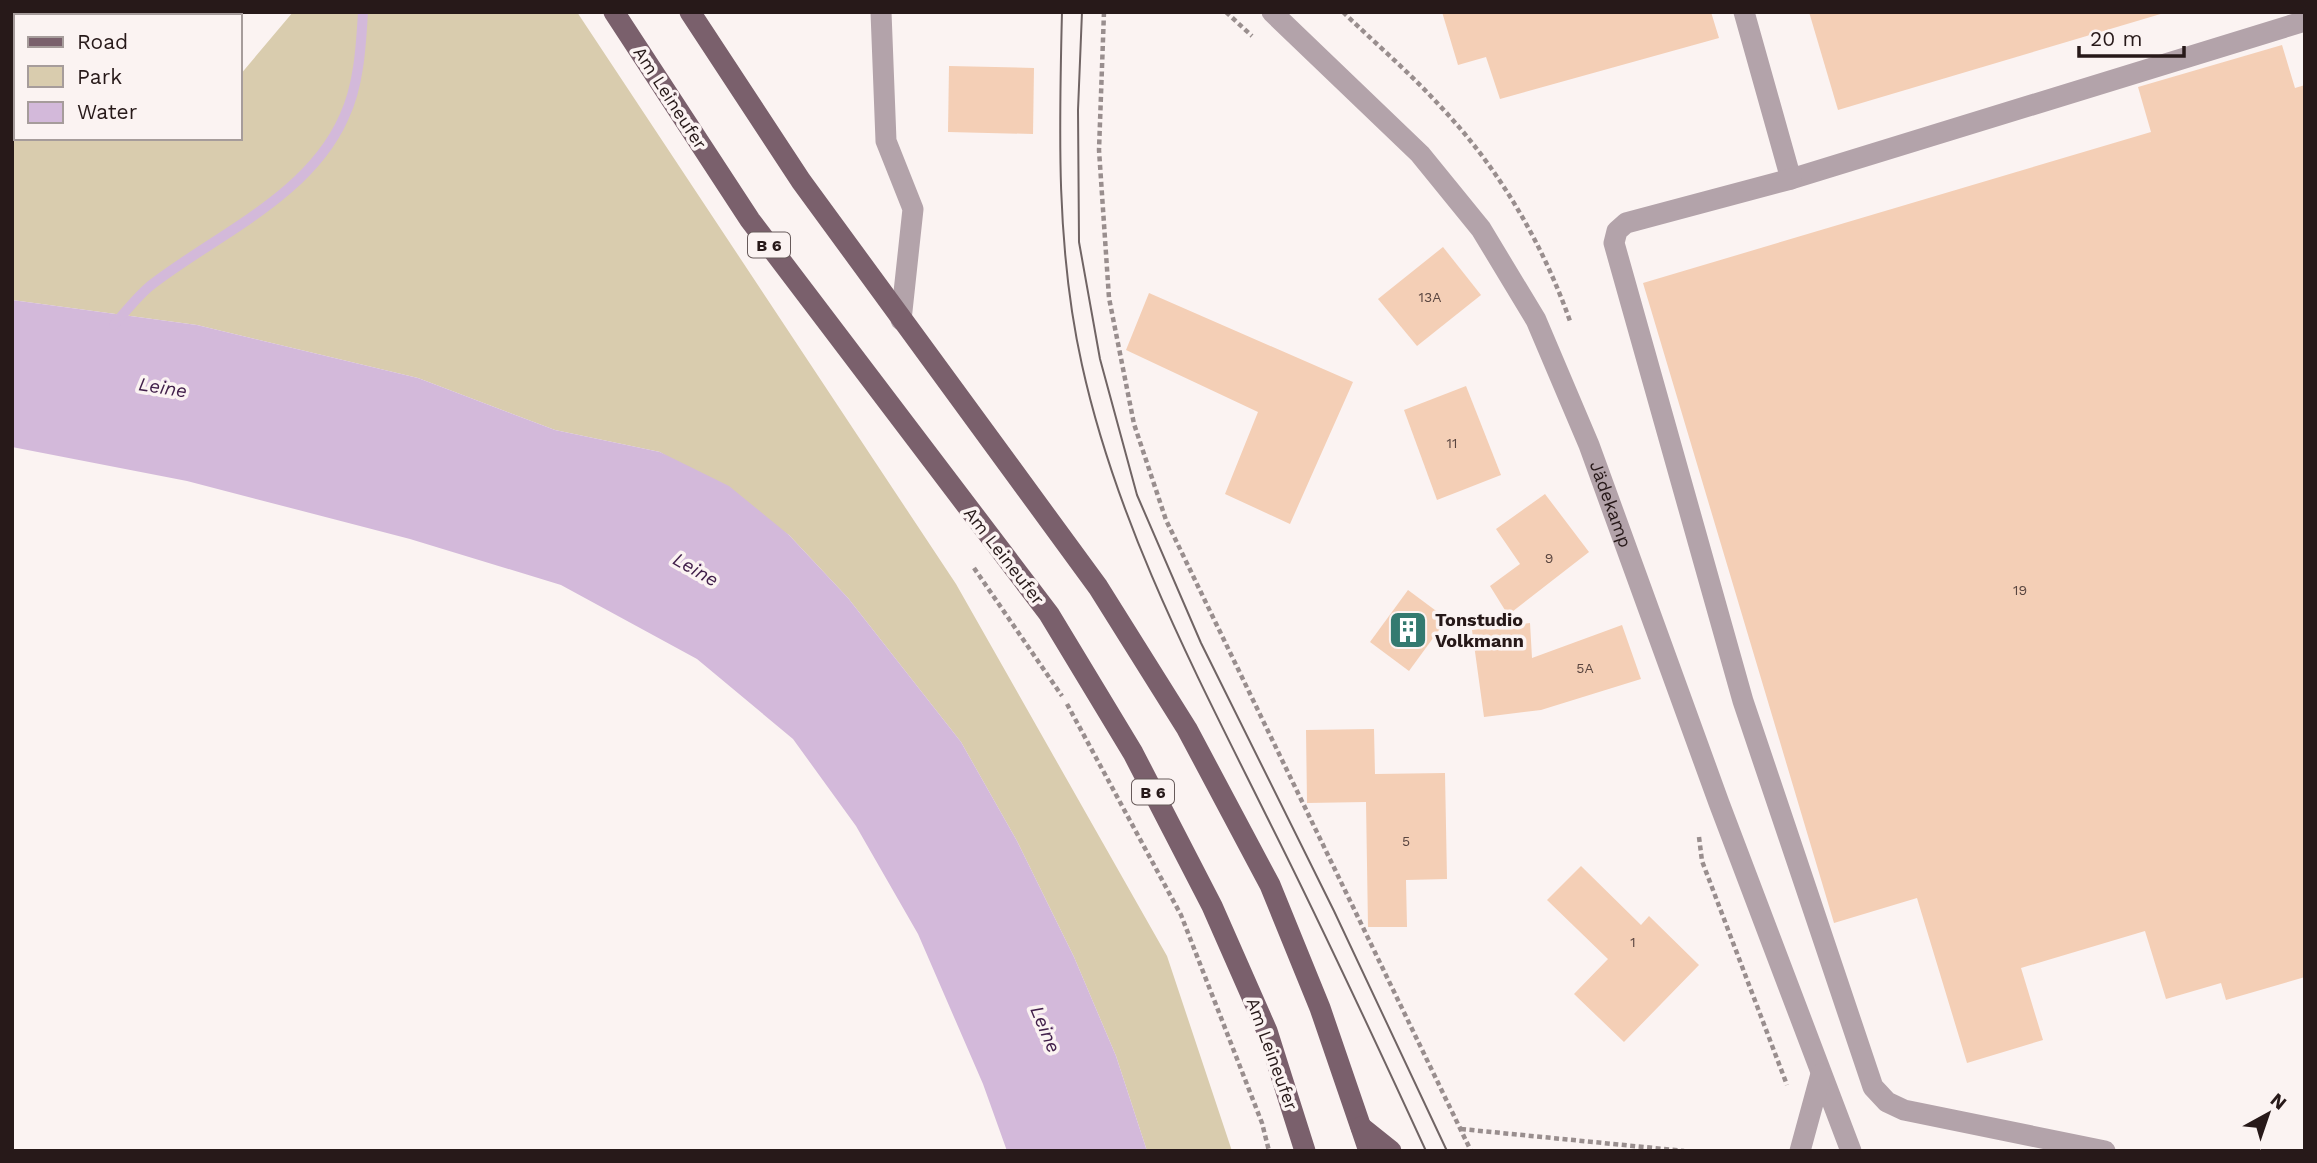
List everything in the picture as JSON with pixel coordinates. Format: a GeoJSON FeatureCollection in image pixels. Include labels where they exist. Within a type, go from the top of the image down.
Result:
{"type":"FeatureCollection","features":[{"type":"Feature","properties":{"kind":"main road","name":"Am Leineufer"},"geometry":{"type":"LineString","coordinates":[[614,12],[750,220],[1049,614],[1133,753],[1212,906],[1267,1031],[1305,1151]]}},
{"type":"Feature","properties":{"kind":"main road"},"geometry":{"type":"LineString","coordinates":[[690,12],[801,181],[1098,587],[1187,729],[1270,885],[1320,1008],[1369,1151]]}},
{"type":"Feature","properties":{"kind":"main road"},"geometry":{"type":"LineString","coordinates":[[1361,1127],[1391,1151]]}},
{"type":"Feature","properties":{"kind":"street"},"geometry":{"type":"LineString","coordinates":[[881,12],[886,141],[913,209],[901,320]]}},
{"type":"Feature","properties":{"kind":"street","name":"Jädekamp"},"geometry":{"type":"LineString","coordinates":[[1272,12],[1420,155],[1480,229],[1536,320],[1589,445],[1719,803],[1852,1151]]}},
{"type":"Feature","properties":{"kind":"street"},"geometry":{"type":"LineString","coordinates":[[1744,12],[1791,179]]}},
{"type":"Feature","properties":{"kind":"street"},"geometry":{"type":"LineString","coordinates":[[2105,1151],[1904,1110],[1887,1102],[1873,1087],[1743,701],[1614,243],[1617,231],[1626,223],[1791,179],[2305,22]]}},
{"type":"Feature","properties":{"kind":"street"},"geometry":{"type":"LineString","coordinates":[[1800,1151],[1821,1074]]}},
{"type":"Feature","properties":{"kind":"path"},"geometry":{"type":"LineString","coordinates":[[1104,12],[1099,150],[1109,298],[1138,436],[1171,532],[1471,1151]]}},
{"type":"Feature","properties":{"kind":"path"},"geometry":{"type":"LineString","coordinates":[[1343,12],[1441,106],[1513,200],[1537,245]]}},
{"type":"Feature","properties":{"kind":"path"},"geometry":{"type":"LineString","coordinates":[[970,561],[1064,699],[1181,915],[1262,1123],[1269,1151]]}},
{"type":"Feature","properties":{"kind":"path"},"geometry":{"type":"LineString","coordinates":[[1698,825],[1702,861],[1790,1091]]}},
{"type":"Feature","properties":{"kind":"path"},"geometry":{"type":"LineString","coordinates":[[1461,1129],[1684,1151]]}},
{"type":"Feature","properties":{"kind":"green space"},"geometry":{"type":"Polygon","coordinates":[[[293,12],[577,12],[956,584],[1167,956],[1232,1151],[1147,1151],[1116,1056],[1074,957],[1017,841],[961,742],[848,598],[789,535],[660,452],[555,430],[418,378],[197,325],[12,300],[12,103],[14,140],[242,140],[242,73],[293,12]]]}},
{"type":"Feature","properties":{"kind":"water","name":"Leine"},"geometry":{"type":"Polygon","coordinates":[[[12,300],[197,325],[418,378],[555,430],[660,452],[729,486],[789,535],[848,598],[961,742],[1017,841],[1074,957],[1116,1056],[1147,1151],[1007,1151],[983,1084],[918,934],[856,826],[793,739],[697,659],[561,585],[410,539],[187,481],[12,447],[12,300]]]}},
{"type":"Feature","properties":{"kind":"building"},"geometry":{"type":"Polygon","coordinates":[[[1442,12],[1711,12],[1719,38],[1500,99],[1486,57],[1458,65],[1442,12]]]}},
{"type":"Feature","properties":{"kind":"building"},"geometry":{"type":"Polygon","coordinates":[[[1809,12],[2164,12],[2164,13],[1838,110],[1809,12]]]}},
{"type":"Feature","properties":{"kind":"building"},"geometry":{"type":"Polygon","coordinates":[[[2282,45],[2295,88],[2305,85],[2305,977],[2226,1000],[2221,983],[2166,999],[2145,931],[2021,968],[2043,1040],[1967,1063],[1917,898],[1834,923],[1643,283],[2151,132],[2138,87],[2282,45]]]}},
{"type":"Feature","properties":{"kind":"building"},"geometry":{"type":"Polygon","coordinates":[[[949,66],[1034,68],[1033,134],[948,132],[949,66]]]}},
{"type":"Feature","properties":{"kind":"building"},"geometry":{"type":"Polygon","coordinates":[[[1443,247],[1481,295],[1417,346],[1378,299],[1443,247]]]}},
{"type":"Feature","properties":{"kind":"building"},"geometry":{"type":"Polygon","coordinates":[[[1149,293],[1353,382],[1290,524],[1225,494],[1258,412],[1126,350],[1149,293]]]}},
{"type":"Feature","properties":{"kind":"building"},"geometry":{"type":"Polygon","coordinates":[[[1466,386],[1501,475],[1437,500],[1404,410],[1466,386]]]}},
{"type":"Feature","properties":{"kind":"building"},"geometry":{"type":"Polygon","coordinates":[[[1545,494],[1589,552],[1508,615],[1490,586],[1520,564],[1496,529],[1545,494]]]}},
{"type":"Feature","properties":{"kind":"building","name":"Tonstudio Volkmann"},"geometry":{"type":"Polygon","coordinates":[[[1408,590],[1447,619],[1409,671],[1370,642],[1408,590]]]}},
{"type":"Feature","properties":{"kind":"building"},"geometry":{"type":"Polygon","coordinates":[[[1530,623],[1532,658],[1622,625],[1641,679],[1541,710],[1484,717],[1472,630],[1530,623]]]}},
{"type":"Feature","properties":{"kind":"building"},"geometry":{"type":"Polygon","coordinates":[[[1374,729],[1375,774],[1445,773],[1447,879],[1406,880],[1407,927],[1368,927],[1366,802],[1307,803],[1306,730],[1374,729]]]}},
{"type":"Feature","properties":{"kind":"building"},"geometry":{"type":"Polygon","coordinates":[[[1581,866],[1641,925],[1649,916],[1699,965],[1624,1042],[1574,994],[1608,959],[1547,900],[1581,866]]]}},
{"type":"Feature","properties":{"kind":"waterway"},"geometry":{"type":"LineString","coordinates":[[114,325],[150,286],[284,192],[308,170],[328,145],[344,117],[353,92],[363,12]]}},
{"type":"Feature","properties":{"kind":"tram line"},"geometry":{"type":"LineString","coordinates":[[1062,12],[1060,145],[1067,278],[1082,365],[1115,482],[1185,651],[1328,940],[1426,1151]]}},
{"type":"Feature","properties":{"kind":"tram line"},"geometry":{"type":"LineString","coordinates":[[1082,12],[1078,110],[1079,242],[1100,359],[1137,495],[1201,643],[1334,911],[1447,1151]]}},
{"type":"Feature","properties":{"kind":"place","name":"Tonstudio Volkmann"},"geometry":{"type":"Point","coordinates":[1408,630]}}]}
